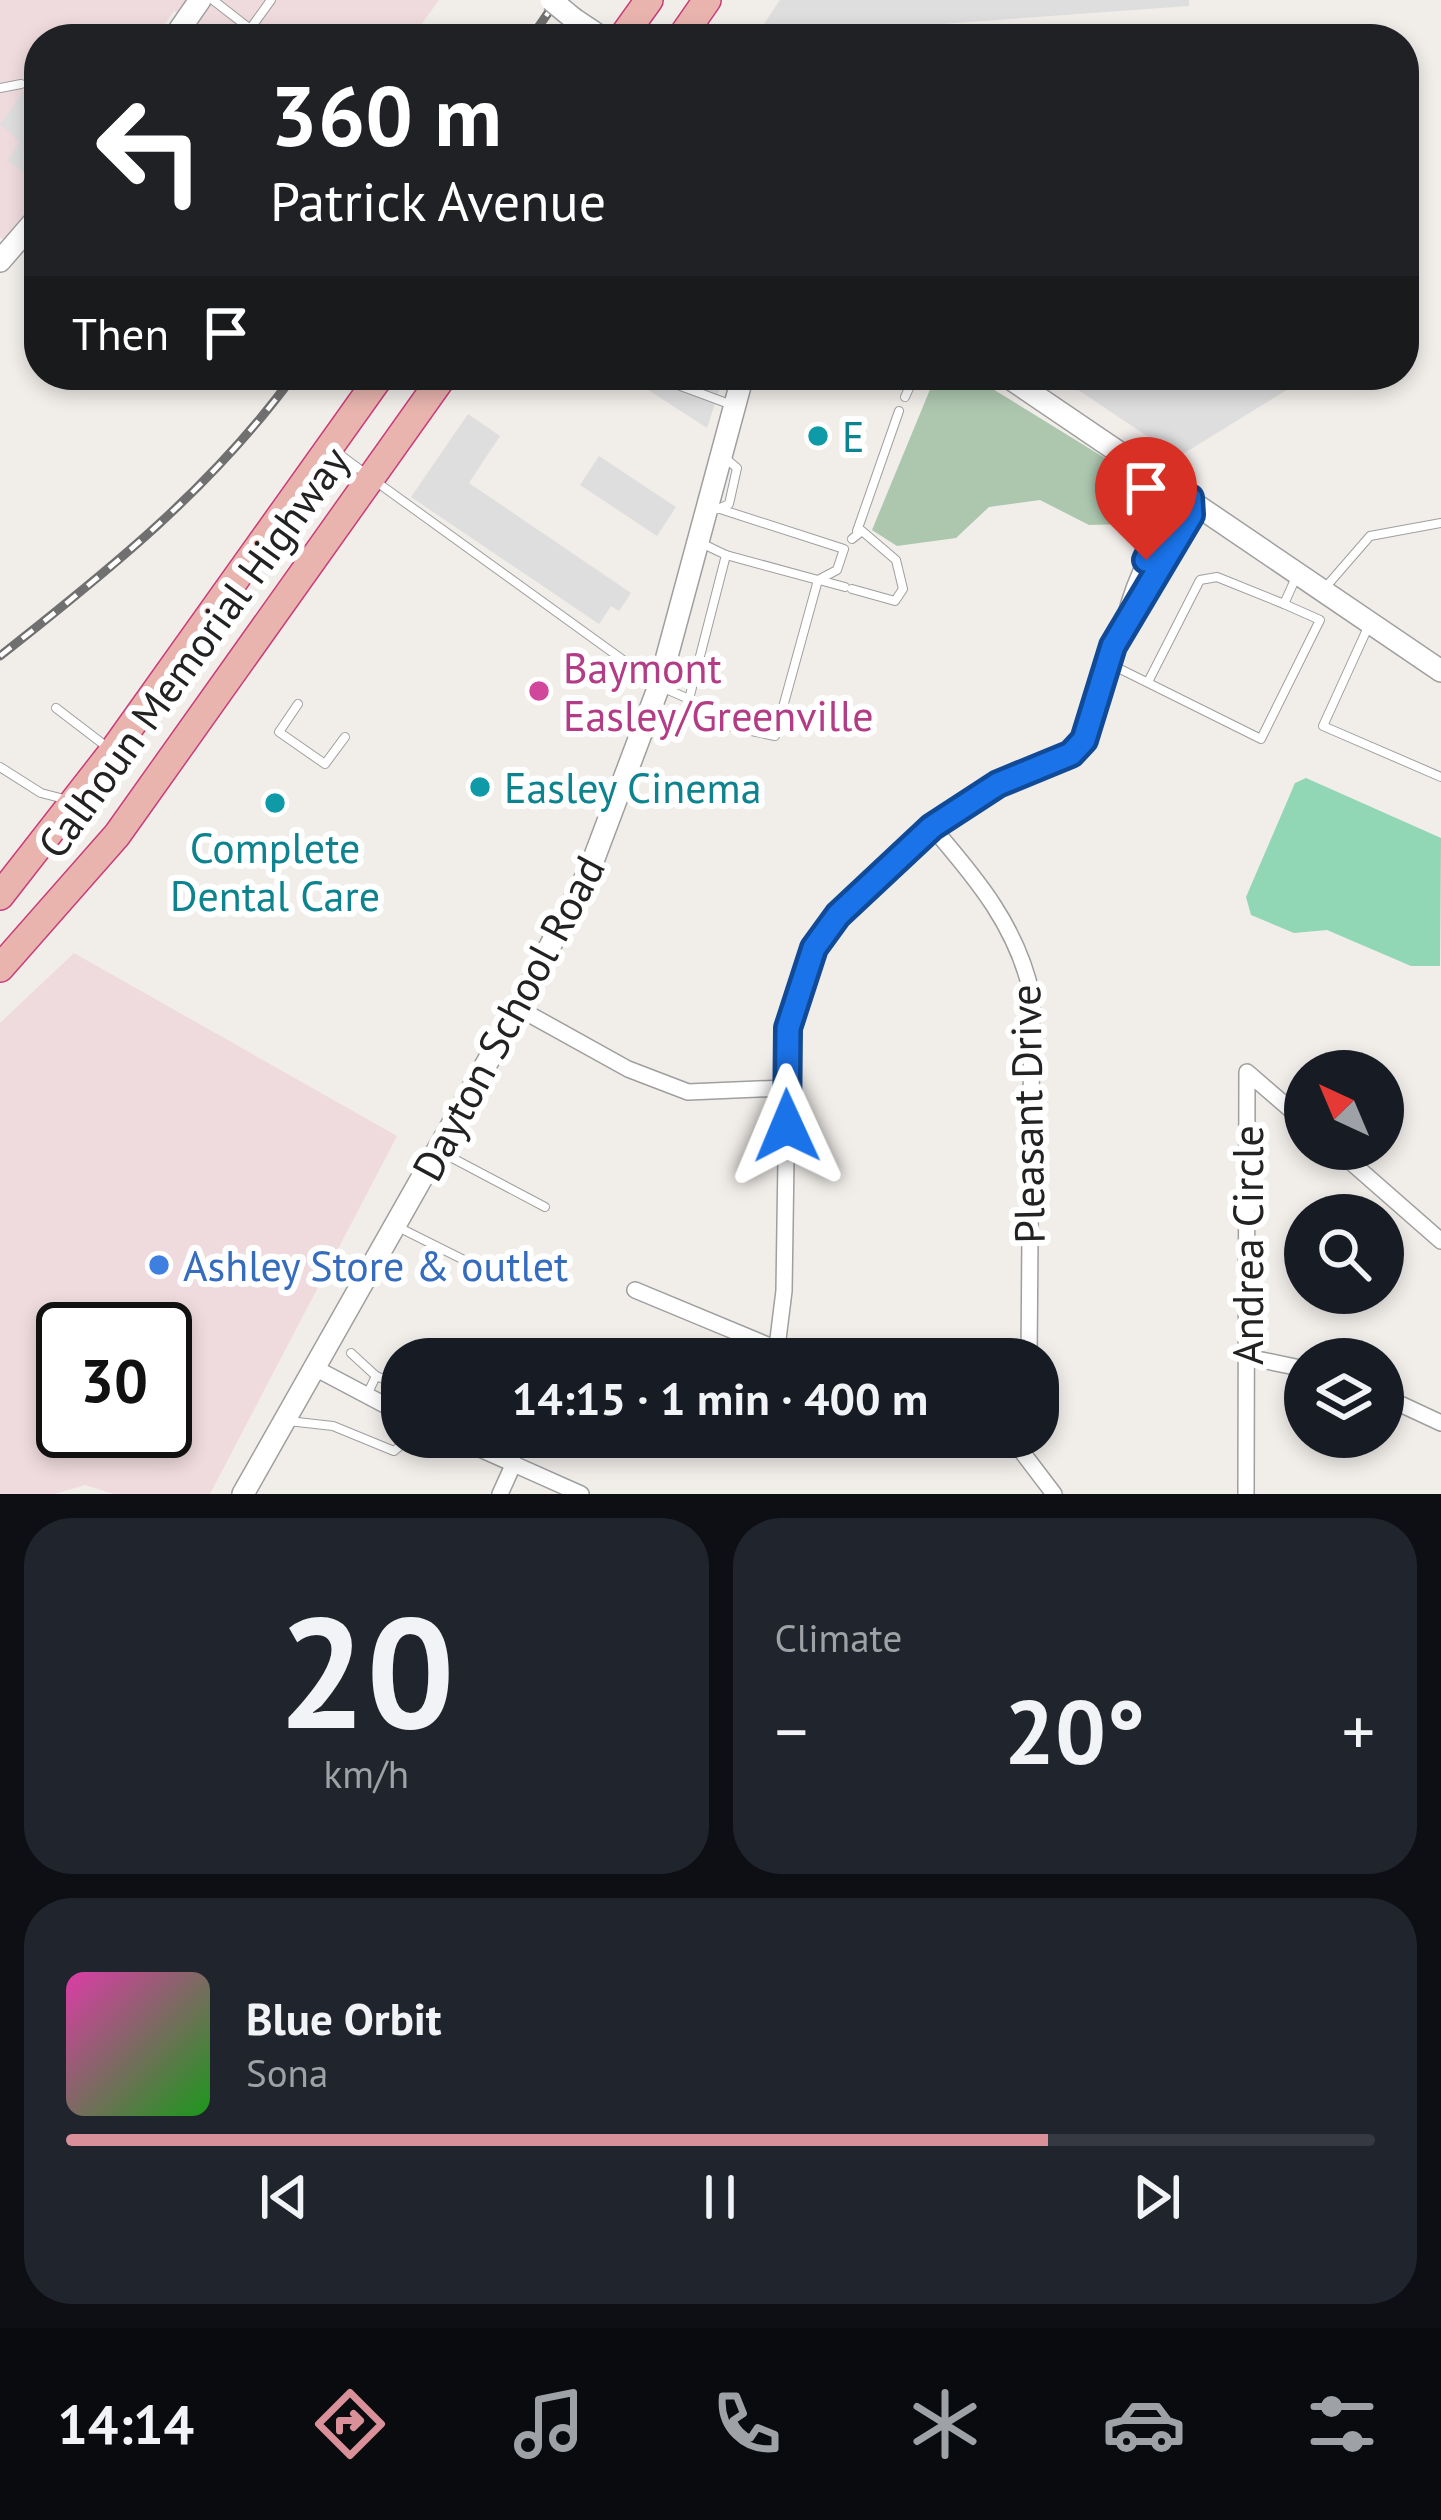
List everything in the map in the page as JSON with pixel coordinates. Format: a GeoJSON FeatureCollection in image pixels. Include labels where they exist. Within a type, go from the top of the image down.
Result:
{"type":"FeatureCollection","features":[{"type":"Feature","properties":{"kind":"highway","name":"Calhoun Memorial Highway"},"geometry":{"type":"LineString","coordinates":[[1,892],[76,802],[369,390]]}},
{"type":"Feature","properties":{"kind":"highway","name":"Calhoun Memorial Highway"},"geometry":{"type":"LineString","coordinates":[[0,968],[118,835],[433,390]]}},
{"type":"Feature","properties":{"kind":"highway"},"geometry":{"type":"LineString","coordinates":[[76,802],[118,835]]}},
{"type":"Feature","properties":{"kind":"street"},"geometry":{"type":"LineString","coordinates":[[551,0],[582,24]]}},
{"type":"Feature","properties":{"kind":"street"},"geometry":{"type":"LineString","coordinates":[[0,261],[24,233]]}},
{"type":"Feature","properties":{"kind":"street","name":"Dayton School Road"},"geometry":{"type":"LineString","coordinates":[[243,1494],[570,912],[618,804],[659,686],[696,541],[712,507],[719,453],[738,390]]}},
{"type":"Feature","properties":{"kind":"street"},"geometry":{"type":"LineString","coordinates":[[1028,390],[1441,671]]}},
{"type":"Feature","properties":{"kind":"street"},"geometry":{"type":"LineString","coordinates":[[778,1338],[784,1291],[788,1028],[814,948],[838,915],[932,827],[998,784],[1071,754],[1084,740],[1106,662],[1191,515],[1190,498]]}},
{"type":"Feature","properties":{"kind":"street","name":"Pleasant Drive"},"geometry":{"type":"LineString","coordinates":[[932,827],[1010,928],[1023,955],[1032,996],[1028,1338]]}},
{"type":"Feature","properties":{"kind":"street"},"geometry":{"type":"LineString","coordinates":[[518,1008],[628,1069],[688,1092],[784,1088]]}},
{"type":"Feature","properties":{"kind":"street","name":"Andrea Circle"},"geometry":{"type":"LineString","coordinates":[[1246,1494],[1246,1072],[1284,1104]]}},
{"type":"Feature","properties":{"kind":"street"},"geometry":{"type":"LineString","coordinates":[[1360,1170],[1441,1241]]}},
{"type":"Feature","properties":{"kind":"street"},"geometry":{"type":"LineString","coordinates":[[635,1290],[755,1338]]}},
{"type":"Feature","properties":{"kind":"street"},"geometry":{"type":"LineString","coordinates":[[1246,1357],[1284,1365]]}},
{"type":"Feature","properties":{"kind":"street"},"geometry":{"type":"LineString","coordinates":[[315,1368],[381,1404]]}},
{"type":"Feature","properties":{"kind":"street"},"geometry":{"type":"LineString","coordinates":[[1404,1406],[1441,1424]]}},
{"type":"Feature","properties":{"kind":"street"},"geometry":{"type":"LineString","coordinates":[[502,1458],[580,1494]]}},
{"type":"Feature","properties":{"kind":"street"},"geometry":{"type":"LineString","coordinates":[[1029,1458],[1054,1494]]}},
{"type":"Feature","properties":{"kind":"street"},"geometry":{"type":"LineString","coordinates":[[500,1494],[514,1463]]}},
{"type":"Feature","properties":{"kind":"lane"},"geometry":{"type":"LineString","coordinates":[[213,0],[244,24]]}},
{"type":"Feature","properties":{"kind":"lane"},"geometry":{"type":"LineString","coordinates":[[0,88],[21,84]]}},
{"type":"Feature","properties":{"kind":"lane"},"geometry":{"type":"LineString","coordinates":[[692,390],[734,405]]}},
{"type":"Feature","properties":{"kind":"lane"},"geometry":{"type":"LineString","coordinates":[[905,397],[908,390]]}},
{"type":"Feature","properties":{"kind":"lane"},"geometry":{"type":"LineString","coordinates":[[727,555],[689,699],[698,720],[775,736],[818,580],[837,571],[899,411]]}},
{"type":"Feature","properties":{"kind":"lane"},"geometry":{"type":"LineString","coordinates":[[328,447],[659,686],[689,699]]}},
{"type":"Feature","properties":{"kind":"lane"},"geometry":{"type":"LineString","coordinates":[[696,541],[727,555],[895,601],[903,589],[896,560],[852,539],[712,507]]}},
{"type":"Feature","properties":{"kind":"lane"},"geometry":{"type":"LineString","coordinates":[[1324,591],[1370,536],[1441,523]]}},
{"type":"Feature","properties":{"kind":"lane"},"geometry":{"type":"LineString","coordinates":[[1284,604],[1298,574]]}},
{"type":"Feature","properties":{"kind":"lane"},"geometry":{"type":"LineString","coordinates":[[1106,662],[1261,739],[1320,620],[1232,581],[1200,580],[1148,682]]}},
{"type":"Feature","properties":{"kind":"lane"},"geometry":{"type":"LineString","coordinates":[[1370,622],[1324,725],[1441,777]]}},
{"type":"Feature","properties":{"kind":"lane"},"geometry":{"type":"LineString","coordinates":[[298,704],[278,732],[325,764],[345,737]]}},
{"type":"Feature","properties":{"kind":"lane"},"geometry":{"type":"LineString","coordinates":[[56,708],[113,751]]}},
{"type":"Feature","properties":{"kind":"lane"},"geometry":{"type":"LineString","coordinates":[[0,767],[41,793],[76,802]]}},
{"type":"Feature","properties":{"kind":"lane"},"geometry":{"type":"LineString","coordinates":[[438,1151],[545,1207]]}},
{"type":"Feature","properties":{"kind":"lane"},"geometry":{"type":"LineString","coordinates":[[397,1226],[504,1280]]}},
{"type":"Feature","properties":{"kind":"lane"},"geometry":{"type":"LineString","coordinates":[[351,1353],[381,1378]]}},
{"type":"Feature","properties":{"kind":"lane"},"geometry":{"type":"LineString","coordinates":[[366,1397],[376,1376]]}},
{"type":"Feature","properties":{"kind":"lane"},"geometry":{"type":"LineString","coordinates":[[287,1420],[333,1426],[381,1446]]}},
{"type":"Feature","properties":{"kind":"shaded area"},"geometry":{"type":"Polygon","coordinates":[[[0,0],[439,0],[422,24],[191,24],[174,11],[165,24],[24,24],[24,222],[8,244],[0,237],[0,0]]]}},
{"type":"Feature","properties":{"kind":"shaded area"},"geometry":{"type":"Polygon","coordinates":[[[780,0],[1189,0],[1189,6],[942,24],[764,24],[780,0]]]}},
{"type":"Feature","properties":{"kind":"shaded area"},"geometry":{"type":"Polygon","coordinates":[[[24,91],[24,172],[7,161],[20,142],[0,124],[24,91]]]}},
{"type":"Feature","properties":{"kind":"shaded area"},"geometry":{"type":"Polygon","coordinates":[[[648,390],[719,390],[707,428],[648,390]]]}},
{"type":"Feature","properties":{"kind":"shaded area"},"geometry":{"type":"Polygon","coordinates":[[[1078,390],[1287,390],[1178,457],[1078,390]]]}},
{"type":"Feature","properties":{"kind":"shaded area"},"geometry":{"type":"Polygon","coordinates":[[[468,414],[500,436],[469,483],[631,593],[619,611],[611,606],[599,624],[411,497],[468,414]]]}},
{"type":"Feature","properties":{"kind":"shaded area"},"geometry":{"type":"Polygon","coordinates":[[[599,456],[676,507],[657,536],[580,485],[599,456]]]}},
{"type":"Feature","properties":{"kind":"shaded area"},"geometry":{"type":"Polygon","coordinates":[[[74,953],[397,1136],[210,1494],[114,1494],[85,1485],[55,1494],[0,1494],[0,1023],[74,953]]]}},
{"type":"Feature","properties":{"kind":"green space"},"geometry":{"type":"Polygon","coordinates":[[[930,390],[994,390],[1173,500],[1128,524],[1089,525],[1040,500],[989,507],[956,538],[897,546],[872,530],[930,390]]]}},
{"type":"Feature","properties":{"kind":"green space"},"geometry":{"type":"Polygon","coordinates":[[[1306,778],[1441,838],[1440,966],[1411,966],[1327,930],[1294,933],[1251,915],[1246,897],[1295,783],[1306,778]]]}},
{"type":"Feature","properties":{"kind":"railway"},"geometry":{"type":"LineString","coordinates":[[540,24],[557,0]]}},
{"type":"Feature","properties":{"kind":"railway"},"geometry":{"type":"LineString","coordinates":[[0,656],[194,491],[283,390]]}},
{"type":"Feature","properties":{"kind":"place","name":"E"},"geometry":{"type":"Point","coordinates":[818,436]}},
{"type":"Feature","properties":{"kind":"place","name":"Baymont Easley/Greenville"},"geometry":{"type":"Point","coordinates":[539,691]}},
{"type":"Feature","properties":{"kind":"place","name":"Easley Cinema"},"geometry":{"type":"Point","coordinates":[480,787]}},
{"type":"Feature","properties":{"kind":"place","name":"Complete Dental Care"},"geometry":{"type":"Point","coordinates":[275,803]}},
{"type":"Feature","properties":{"kind":"place","name":"Ashley Store & outlet"},"geometry":{"type":"Point","coordinates":[159,1265]}},
{"type":"Feature","properties":{"kind":"route"},"geometry":{"type":"LineString","coordinates":[[787,1126],[788,1028],[814,948],[838,915],[932,827],[998,784],[1071,754],[1084,740],[1113,646],[1144,601],[1191,515],[1190,498],[1159,533],[1146,560]]}}]}
